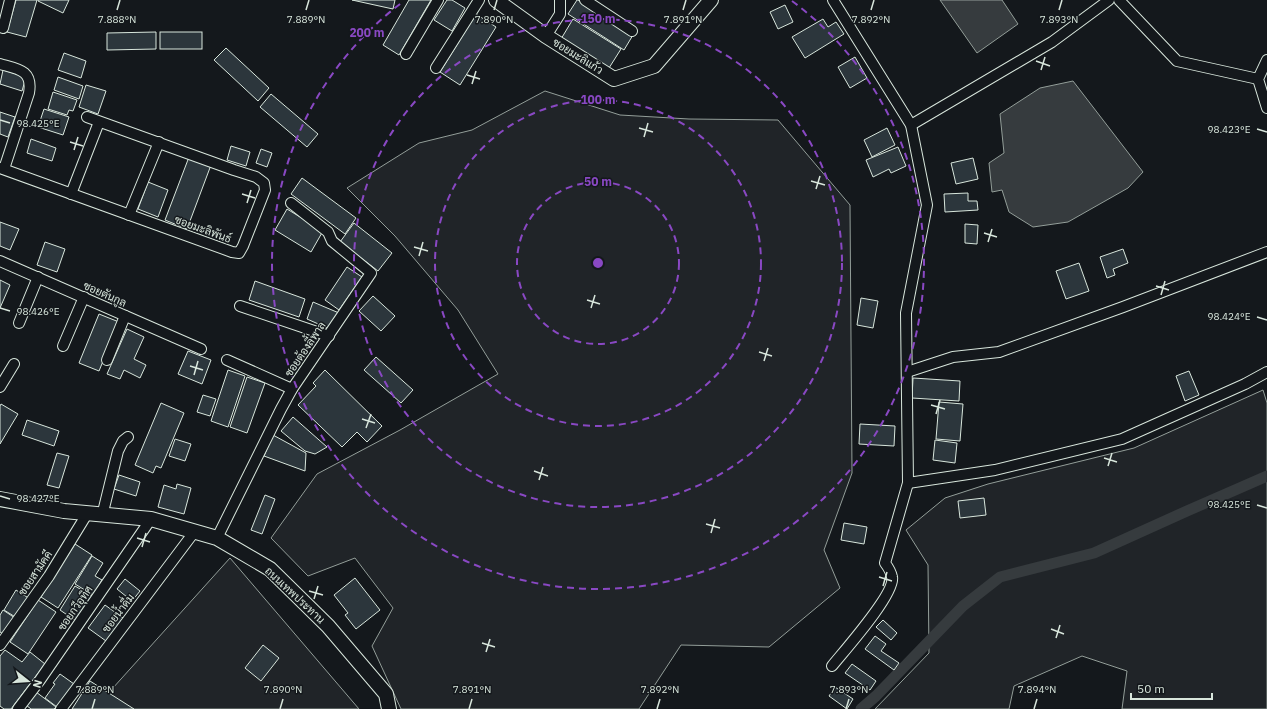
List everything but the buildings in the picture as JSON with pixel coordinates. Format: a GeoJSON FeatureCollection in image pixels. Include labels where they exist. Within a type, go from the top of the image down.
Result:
{"type":"FeatureCollection","features":[{"type":"Feature","properties":{"kind":"street"},"geometry":{"type":"LineString","coordinates":[[406,54],[438,0]]}},
{"type":"Feature","properties":{"kind":"street"},"geometry":{"type":"LineString","coordinates":[[436,68],[479,0]]}},
{"type":"Feature","properties":{"kind":"street","name":"ซอยมะลิแก้ว"},"geometry":{"type":"LineString","coordinates":[[496,0],[546,36],[614,79],[654,66],[711,0]]}},
{"type":"Feature","properties":{"kind":"street"},"geometry":{"type":"LineString","coordinates":[[546,36],[560,14],[560,0]]}},
{"type":"Feature","properties":{"kind":"street"},"geometry":{"type":"LineString","coordinates":[[585,0],[632,31]]}},
{"type":"Feature","properties":{"kind":"street"},"geometry":{"type":"LineString","coordinates":[[832,666],[876,611],[890,589],[893,577],[886,562],[908,483],[906,313],[927,205],[911,125],[833,0]]}},
{"type":"Feature","properties":{"kind":"street"},"geometry":{"type":"LineString","coordinates":[[911,125],[1052,42],[1109,0]]}},
{"type":"Feature","properties":{"kind":"street"},"geometry":{"type":"LineString","coordinates":[[1119,0],[1177,61],[1258,79]]}},
{"type":"Feature","properties":{"kind":"street"},"geometry":{"type":"LineString","coordinates":[[3,28],[6,5]]}},
{"type":"Feature","properties":{"kind":"street"},"geometry":{"type":"LineString","coordinates":[[1267,60],[1258,79],[1267,108]]}},
{"type":"Feature","properties":{"kind":"street"},"geometry":{"type":"LineString","coordinates":[[0,64],[19,70],[26,74],[30,80],[31,86],[30,93],[2,169]]}},
{"type":"Feature","properties":{"kind":"street","name":"ซอยมะลิพันธ์"},"geometry":{"type":"LineString","coordinates":[[2,169],[232,252],[239,253],[244,246],[264,190],[264,183],[256,177],[86,117]]}},
{"type":"Feature","properties":{"kind":"street"},"geometry":{"type":"LineString","coordinates":[[71,194],[100,122]]}},
{"type":"Feature","properties":{"kind":"street"},"geometry":{"type":"LineString","coordinates":[[130,215],[159,142]]}},
{"type":"Feature","properties":{"kind":"street","name":"ซอยต้องลี้พาล"},"geometry":{"type":"LineString","coordinates":[[216,538],[292,389],[371,273],[332,241],[328,232],[291,203]]}},
{"type":"Feature","properties":{"kind":"street"},"geometry":{"type":"LineString","coordinates":[[907,372],[953,358],[999,352],[1123,308],[1267,252]]}},
{"type":"Feature","properties":{"kind":"street","name":"ซอยตันกูล"},"geometry":{"type":"LineString","coordinates":[[0,261],[201,349]]}},
{"type":"Feature","properties":{"kind":"street"},"geometry":{"type":"LineString","coordinates":[[19,323],[38,277]]}},
{"type":"Feature","properties":{"kind":"street"},"geometry":{"type":"LineString","coordinates":[[63,346],[84,297]]}},
{"type":"Feature","properties":{"kind":"street"},"geometry":{"type":"LineString","coordinates":[[240,306],[329,336]]}},
{"type":"Feature","properties":{"kind":"street"},"geometry":{"type":"LineString","coordinates":[[107,360],[125,316]]}},
{"type":"Feature","properties":{"kind":"street"},"geometry":{"type":"LineString","coordinates":[[227,360],[292,389]]}},
{"type":"Feature","properties":{"kind":"street"},"geometry":{"type":"LineString","coordinates":[[0,387],[14,364]]}},
{"type":"Feature","properties":{"kind":"street"},"geometry":{"type":"LineString","coordinates":[[908,483],[995,470],[1122,439],[1244,384],[1267,372]]}},
{"type":"Feature","properties":{"kind":"street"},"geometry":{"type":"LineString","coordinates":[[102,516],[118,450],[123,441],[128,437]]}},
{"type":"Feature","properties":{"kind":"street","name":"ถนนเทพประทาน"},"geometry":{"type":"LineString","coordinates":[[0,499],[64,511],[102,516],[151,519],[216,538],[270,569],[328,626],[386,694],[389,709]]}},
{"type":"Feature","properties":{"kind":"street","name":"ซอยสามัคคี"},"geometry":{"type":"LineString","coordinates":[[0,645],[49,576],[87,514]]}},
{"type":"Feature","properties":{"kind":"street","name":"ซอยกวีอุทิศ"},"geometry":{"type":"LineString","coordinates":[[18,709],[40,680],[151,519]]}},
{"type":"Feature","properties":{"kind":"street","name":"ซอยน้ำดื่ม"},"geometry":{"type":"LineString","coordinates":[[61,709],[194,531]]}},
{"type":"Feature","properties":{"kind":"shaded area"},"geometry":{"type":"Polygon","coordinates":[[[940,0],[1002,0],[1018,24],[977,53],[940,0]]]}},
{"type":"Feature","properties":{"kind":"shaded area"},"geometry":{"type":"Polygon","coordinates":[[[1073,81],[1143,172],[1128,188],[1068,222],[1033,227],[1009,212],[1002,190],[992,192],[989,163],[1004,153],[1000,114],[1040,88],[1073,81]]]}},
{"type":"Feature","properties":{"kind":"shaded area"},"geometry":{"type":"Polygon","coordinates":[[[545,91],[620,115],[689,119],[778,120],[850,205],[852,473],[824,550],[840,588],[769,647],[681,645],[639,709],[401,709],[372,646],[393,608],[355,558],[308,576],[271,538],[317,474],[400,430],[498,374],[458,310],[395,236],[347,188],[419,143],[472,130],[545,91]]]}},
{"type":"Feature","properties":{"kind":"shaded area"},"geometry":{"type":"Polygon","coordinates":[[[1263,390],[1267,403],[1267,709],[1122,709],[1127,671],[1082,656],[1014,686],[1009,709],[875,709],[929,653],[928,565],[906,530],[945,498],[988,484],[1134,448],[1263,390]]]}},
{"type":"Feature","properties":{"kind":"shaded area"},"geometry":{"type":"Polygon","coordinates":[[[230,558],[359,709],[94,709],[230,558]]]}},
{"type":"Feature","properties":{"kind":"waterway"},"geometry":{"type":"LineString","coordinates":[[861,709],[876,696],[963,606],[1000,577],[1094,553],[1267,476]]}}]}
